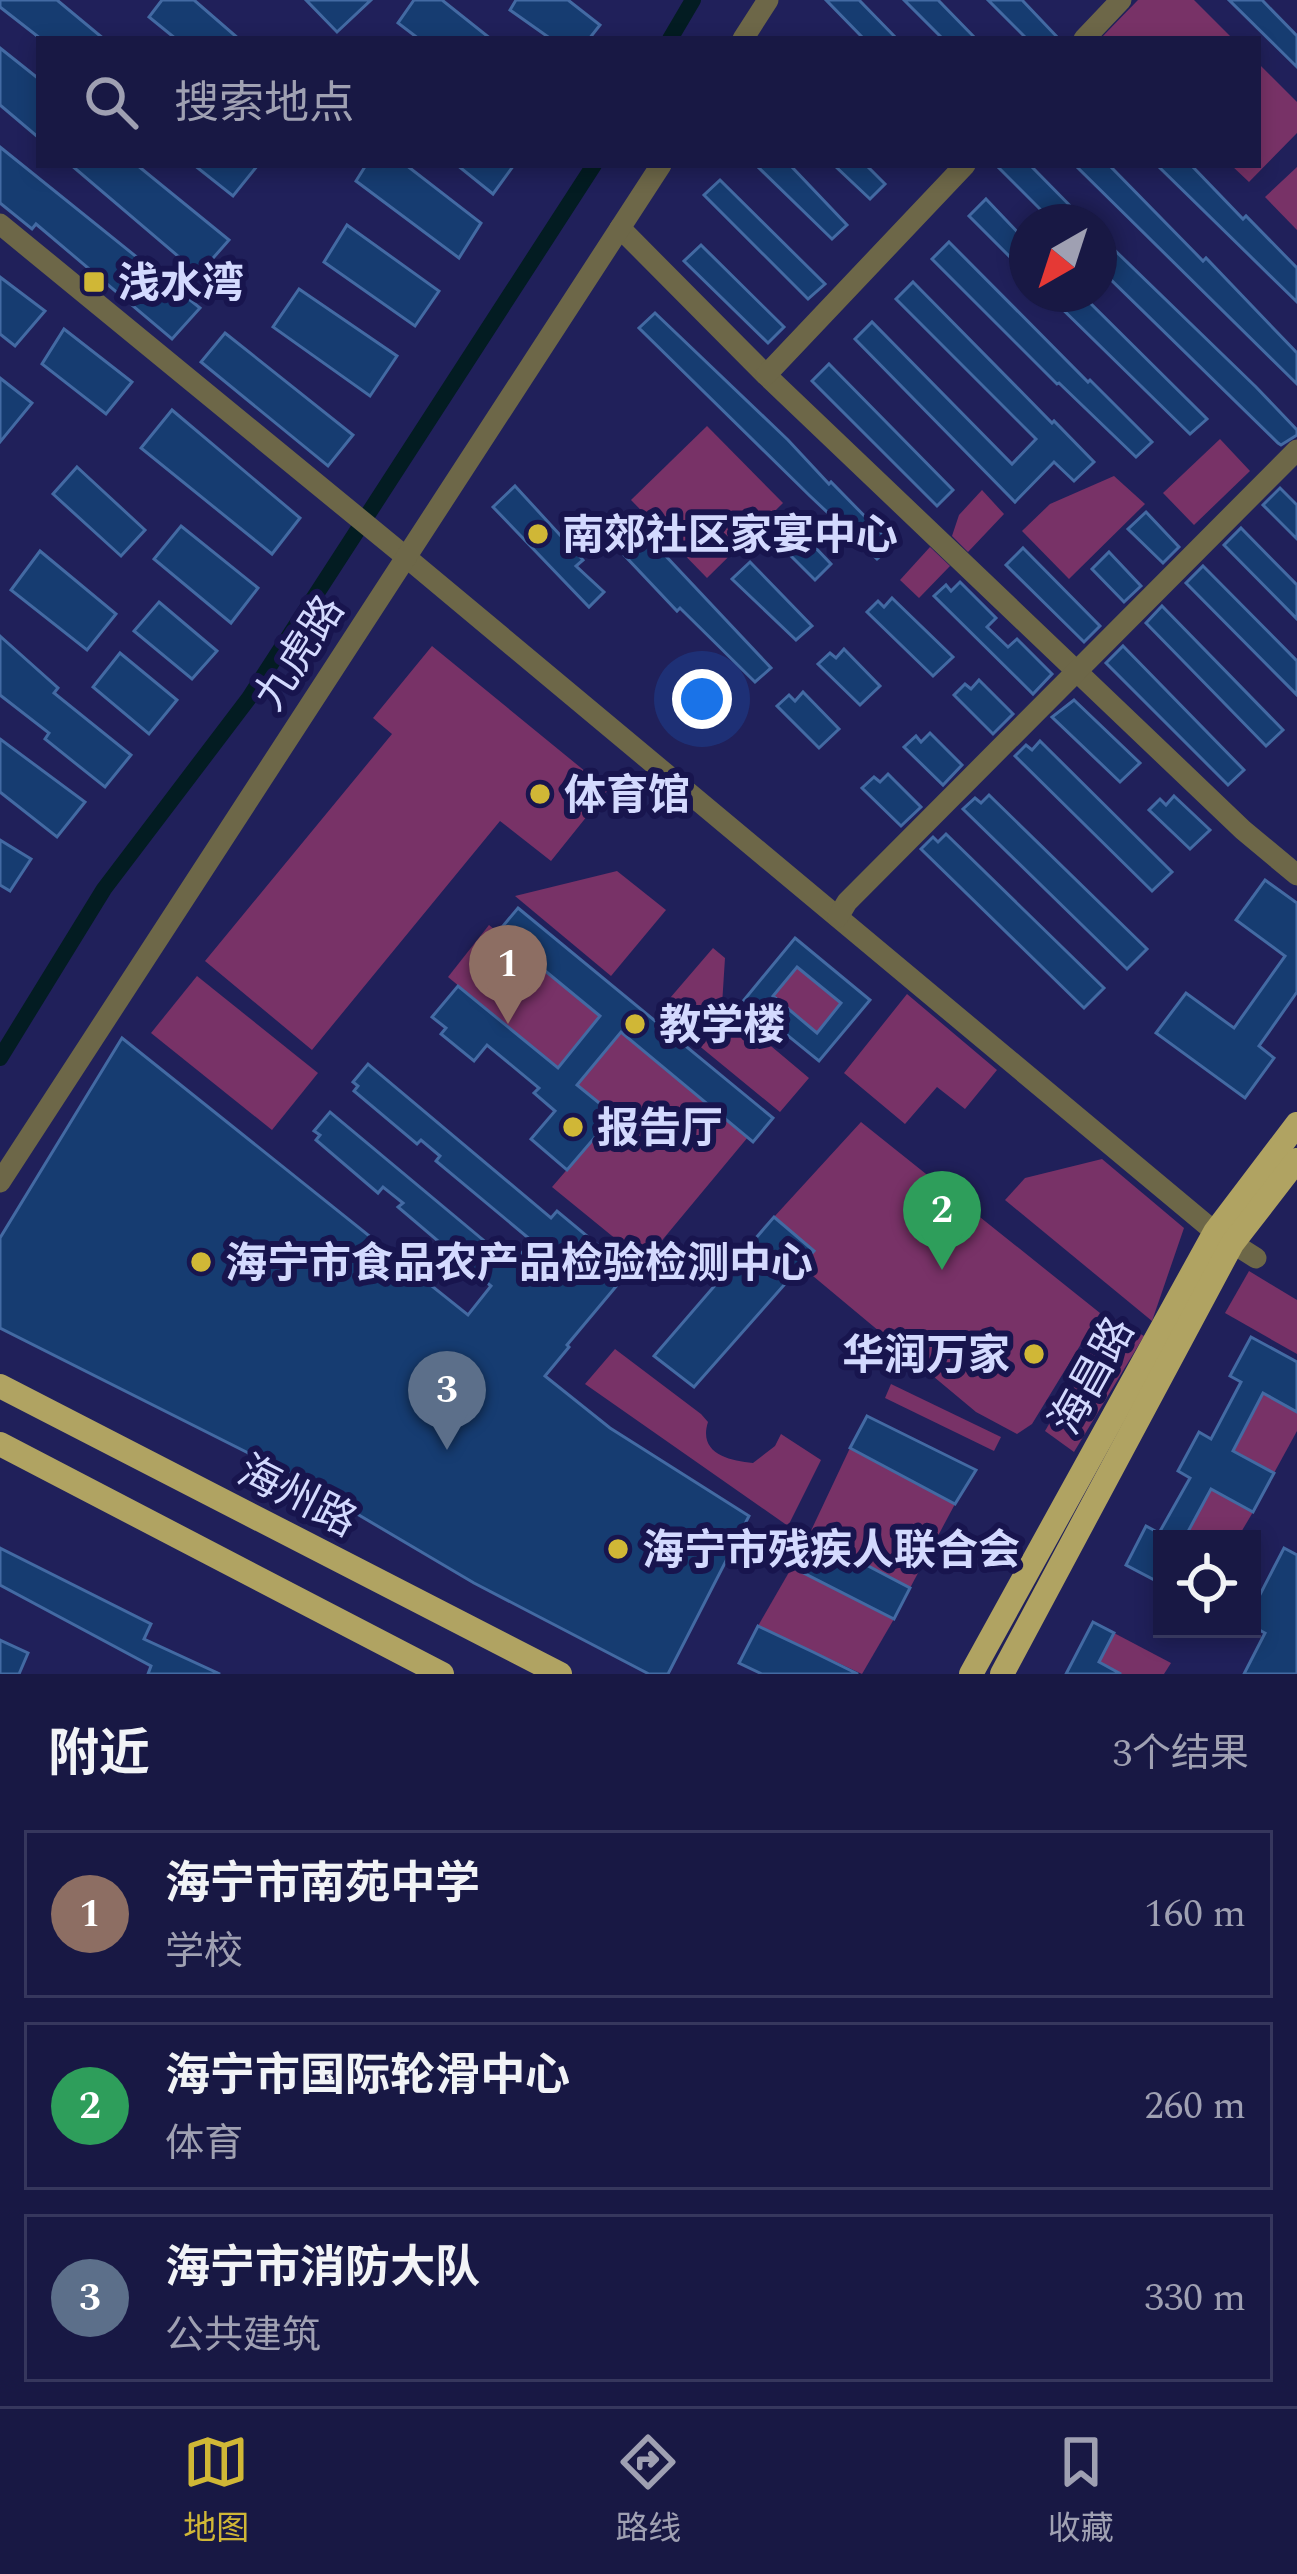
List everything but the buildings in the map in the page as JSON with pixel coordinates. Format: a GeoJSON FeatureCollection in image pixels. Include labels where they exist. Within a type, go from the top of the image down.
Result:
{"type":"FeatureCollection","features":[{"type":"Feature","properties":{"kind":"main road","name":"海昌路"},"geometry":{"type":"LineString","coordinates":[[970,1674],[1224,1238],[1297,1124]]}},
{"type":"Feature","properties":{"kind":"main road","name":"海昌路"},"geometry":{"type":"LineString","coordinates":[[1001,1674],[1224,1238],[1297,1160]]}},
{"type":"Feature","properties":{"kind":"main road","name":"海州路"},"geometry":{"type":"LineString","coordinates":[[0,1386],[560,1674]]}},
{"type":"Feature","properties":{"kind":"main road"},"geometry":{"type":"LineString","coordinates":[[0,1444],[442,1674]]}},
{"type":"Feature","properties":{"kind":"street"},"geometry":{"type":"LineString","coordinates":[[745,36],[768,0]]}},
{"type":"Feature","properties":{"kind":"street"},"geometry":{"type":"LineString","coordinates":[[1087,36],[1121,0]]}},
{"type":"Feature","properties":{"kind":"street","name":"九虎路"},"geometry":{"type":"LineString","coordinates":[[0,1182],[399,550],[659,168]]}},
{"type":"Feature","properties":{"kind":"street"},"geometry":{"type":"LineString","coordinates":[[766,376],[962,168]]}},
{"type":"Feature","properties":{"kind":"street"},"geometry":{"type":"LineString","coordinates":[[0,224],[1224,1238],[1256,1258]]}},
{"type":"Feature","properties":{"kind":"street"},"geometry":{"type":"LineString","coordinates":[[620,228],[766,376],[1243,830],[1297,875]]}},
{"type":"Feature","properties":{"kind":"street"},"geometry":{"type":"LineString","coordinates":[[838,917],[847,902],[1297,450]]}},
{"type":"Feature","properties":{"kind":"shaded area"},"geometry":{"type":"Polygon","coordinates":[[[1138,0],[1194,0],[1230,36],[1103,36],[1138,0]]]}},
{"type":"Feature","properties":{"kind":"shaded area"},"geometry":{"type":"Polygon","coordinates":[[[1261,66],[1297,102],[1297,133],[1249,182],[1234,168],[1261,168],[1261,66]]]}},
{"type":"Feature","properties":{"kind":"shaded area"},"geometry":{"type":"Polygon","coordinates":[[[1297,167],[1297,230],[1265,197],[1297,167]]]}},
{"type":"Feature","properties":{"kind":"shaded area"},"geometry":{"type":"Polygon","coordinates":[[[707,426],[783,503],[707,578],[631,500],[707,426]]]}},
{"type":"Feature","properties":{"kind":"shaded area"},"geometry":{"type":"Polygon","coordinates":[[[1220,439],[1250,471],[1194,525],[1163,493],[1220,439]]]}},
{"type":"Feature","properties":{"kind":"shaded area"},"geometry":{"type":"Polygon","coordinates":[[[1114,476],[1145,504],[1069,579],[1022,531],[1050,504],[1114,476]]]}},
{"type":"Feature","properties":{"kind":"shaded area"},"geometry":{"type":"Polygon","coordinates":[[[982,490],[1004,514],[968,552],[952,536],[959,515],[982,490]]]}},
{"type":"Feature","properties":{"kind":"shaded area"},"geometry":{"type":"Polygon","coordinates":[[[930,547],[950,566],[919,598],[900,580],[930,547]]]}},
{"type":"Feature","properties":{"kind":"shaded area"},"geometry":{"type":"Polygon","coordinates":[[[432,646],[608,790],[551,861],[500,821],[312,1050],[205,961],[392,734],[373,718],[432,646]]]}},
{"type":"Feature","properties":{"kind":"shaded area"},"geometry":{"type":"Polygon","coordinates":[[[617,871],[666,910],[611,976],[515,896],[617,871]]]}},
{"type":"Feature","properties":{"kind":"shaded area"},"geometry":{"type":"Polygon","coordinates":[[[489,925],[600,1016],[558,1068],[448,977],[489,925]]]}},
{"type":"Feature","properties":{"kind":"shaded area"},"geometry":{"type":"Polygon","coordinates":[[[713,948],[725,958],[722,1005],[809,1078],[780,1112],[658,1012],[713,948]]]}},
{"type":"Feature","properties":{"kind":"shaded area"},"geometry":{"type":"Polygon","coordinates":[[[798,966],[842,1002],[817,1033],[772,997],[798,966]]]}},
{"type":"Feature","properties":{"kind":"shaded area"},"geometry":{"type":"Polygon","coordinates":[[[197,976],[318,1073],[272,1130],[151,1033],[197,976]]]}},
{"type":"Feature","properties":{"kind":"shaded area"},"geometry":{"type":"Polygon","coordinates":[[[907,994],[997,1070],[965,1109],[937,1087],[905,1124],[844,1073],[907,994]]]}},
{"type":"Feature","properties":{"kind":"shaded area"},"geometry":{"type":"Polygon","coordinates":[[[621,1032],[748,1137],[644,1262],[552,1187],[614,1115],[577,1085],[621,1032]]]}},
{"type":"Feature","properties":{"kind":"shaded area"},"geometry":{"type":"Polygon","coordinates":[[[861,1122],[1100,1313],[1032,1424],[1017,1434],[976,1412],[801,1266],[814,1251],[774,1217],[861,1122]]]}},
{"type":"Feature","properties":{"kind":"shaded area"},"geometry":{"type":"Polygon","coordinates":[[[1102,1159],[1184,1228],[1152,1321],[1005,1200],[1025,1178],[1102,1159]]]}},
{"type":"Feature","properties":{"kind":"shaded area"},"geometry":{"type":"Polygon","coordinates":[[[1249,1271],[1297,1300],[1297,1354],[1225,1313],[1249,1271]]]}},
{"type":"Feature","properties":{"kind":"shaded area"},"geometry":{"type":"Polygon","coordinates":[[[1111,1317],[1144,1336],[1074,1452],[1045,1431],[1111,1317]]]}},
{"type":"Feature","properties":{"kind":"shaded area"},"geometry":{"type":"Polygon","coordinates":[[[615,1349],[701,1414],[708,1422],[707,1441],[717,1453],[753,1463],[775,1446],[781,1434],[821,1460],[788,1526],[585,1384],[615,1349]]]}},
{"type":"Feature","properties":{"kind":"shaded area"},"geometry":{"type":"Polygon","coordinates":[[[891,1384],[1001,1437],[994,1451],[885,1398],[891,1384]]]}},
{"type":"Feature","properties":{"kind":"shaded area"},"geometry":{"type":"Polygon","coordinates":[[[1263,1393],[1297,1412],[1297,1431],[1274,1473],[1233,1451],[1263,1393]]]}},
{"type":"Feature","properties":{"kind":"shaded area"},"geometry":{"type":"Polygon","coordinates":[[[850,1448],[955,1504],[910,1588],[809,1535],[850,1448]]]}},
{"type":"Feature","properties":{"kind":"shaded area"},"geometry":{"type":"Polygon","coordinates":[[[1211,1489],[1253,1512],[1242,1530],[1189,1530],[1211,1489]]]}},
{"type":"Feature","properties":{"kind":"shaded area"},"geometry":{"type":"Polygon","coordinates":[[[792,1567],[894,1619],[862,1674],[758,1626],[792,1567]]]}},
{"type":"Feature","properties":{"kind":"shaded area"},"geometry":{"type":"Polygon","coordinates":[[[1114,1633],[1171,1663],[1164,1674],[1121,1674],[1099,1662],[1114,1633]]]}},
{"type":"Feature","properties":{"kind":"waterway"},"geometry":{"type":"LineString","coordinates":[[672,36],[693,0]]}},
{"type":"Feature","properties":{"kind":"waterway"},"geometry":{"type":"LineString","coordinates":[[0,1058],[104,889],[249,698],[592,168]]}},
{"type":"Feature","properties":{"kind":"place","name":"浅水湾"},"geometry":{"type":"Point","coordinates":[94,282]}},
{"type":"Feature","properties":{"kind":"place","name":"南郊社区家宴中心"},"geometry":{"type":"Point","coordinates":[538,534]}},
{"type":"Feature","properties":{"kind":"place","name":"体育馆"},"geometry":{"type":"Point","coordinates":[540,794]}},
{"type":"Feature","properties":{"kind":"place","name":"海宁市南苑中学"},"geometry":{"type":"Point","coordinates":[508,1024]}},
{"type":"Feature","properties":{"kind":"place","name":"教学楼"},"geometry":{"type":"Point","coordinates":[635,1024]}},
{"type":"Feature","properties":{"kind":"place","name":"报告厅"},"geometry":{"type":"Point","coordinates":[573,1127]}},
{"type":"Feature","properties":{"kind":"place","name":"海宁市食品农产品检验检测中心"},"geometry":{"type":"Point","coordinates":[201,1262]}},
{"type":"Feature","properties":{"kind":"place","name":"海宁市国际轮滑中心"},"geometry":{"type":"Point","coordinates":[942,1270]}},
{"type":"Feature","properties":{"kind":"place","name":"华润万家"},"geometry":{"type":"Point","coordinates":[1034,1354]}},
{"type":"Feature","properties":{"kind":"place","name":"海宁市消防大队"},"geometry":{"type":"Point","coordinates":[447,1450]}},
{"type":"Feature","properties":{"kind":"place","name":"海宁市残疾人联合会"},"geometry":{"type":"Point","coordinates":[618,1549]}}]}
